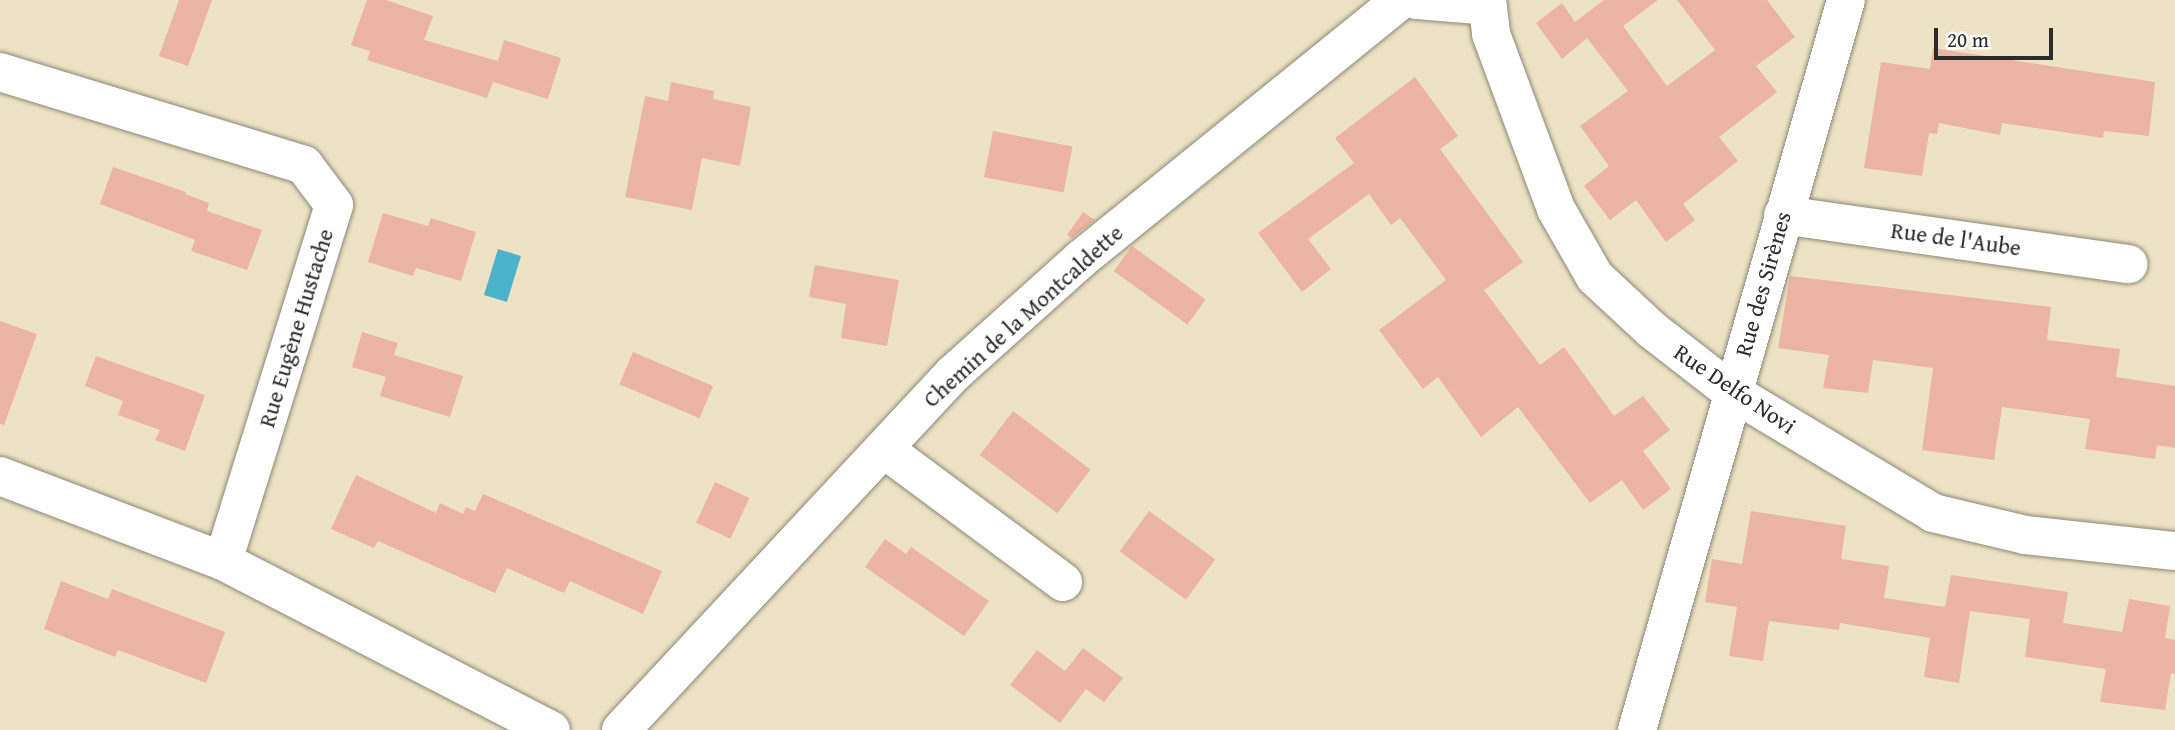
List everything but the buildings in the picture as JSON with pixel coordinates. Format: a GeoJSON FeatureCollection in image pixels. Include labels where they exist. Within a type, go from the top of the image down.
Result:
{"type":"FeatureCollection","features":[{"type":"Feature","properties":{"kind":"street","name":"Chemin de la Montcaldette"},"geometry":{"type":"LineString","coordinates":[[621,730],[953,374],[1081,259],[1401,0]]}},
{"type":"Feature","properties":{"kind":"street"},"geometry":{"type":"LineString","coordinates":[[1417,0],[1488,3]]}},
{"type":"Feature","properties":{"kind":"street","name":"Rue des Sirènes"},"geometry":{"type":"LineString","coordinates":[[1637,730],[1846,0]]}},
{"type":"Feature","properties":{"kind":"street","name":"Rue Delfo Novi"},"geometry":{"type":"LineString","coordinates":[[1488,3],[1491,34],[1556,209],[1595,277],[1652,330],[1732,392],[1933,513],[2025,535],[2175,551]]}},
{"type":"Feature","properties":{"kind":"street","name":"Rue Eugène Hustache"},"geometry":{"type":"LineString","coordinates":[[0,72],[304,164],[334,205],[223,561]]}},
{"type":"Feature","properties":{"kind":"street","name":"Rue de l'Aube"},"geometry":{"type":"LineString","coordinates":[[1783,215],[2129,264]]}},
{"type":"Feature","properties":{"kind":"street"},"geometry":{"type":"LineString","coordinates":[[884,449],[1063,582]]}},
{"type":"Feature","properties":{"kind":"street"},"geometry":{"type":"LineString","coordinates":[[0,476],[223,561],[551,730]]}},
{"type":"Feature","properties":{"kind":"water"},"geometry":{"type":"Polygon","coordinates":[[[498,249],[521,256],[507,302],[484,295],[498,249]]]}}]}
